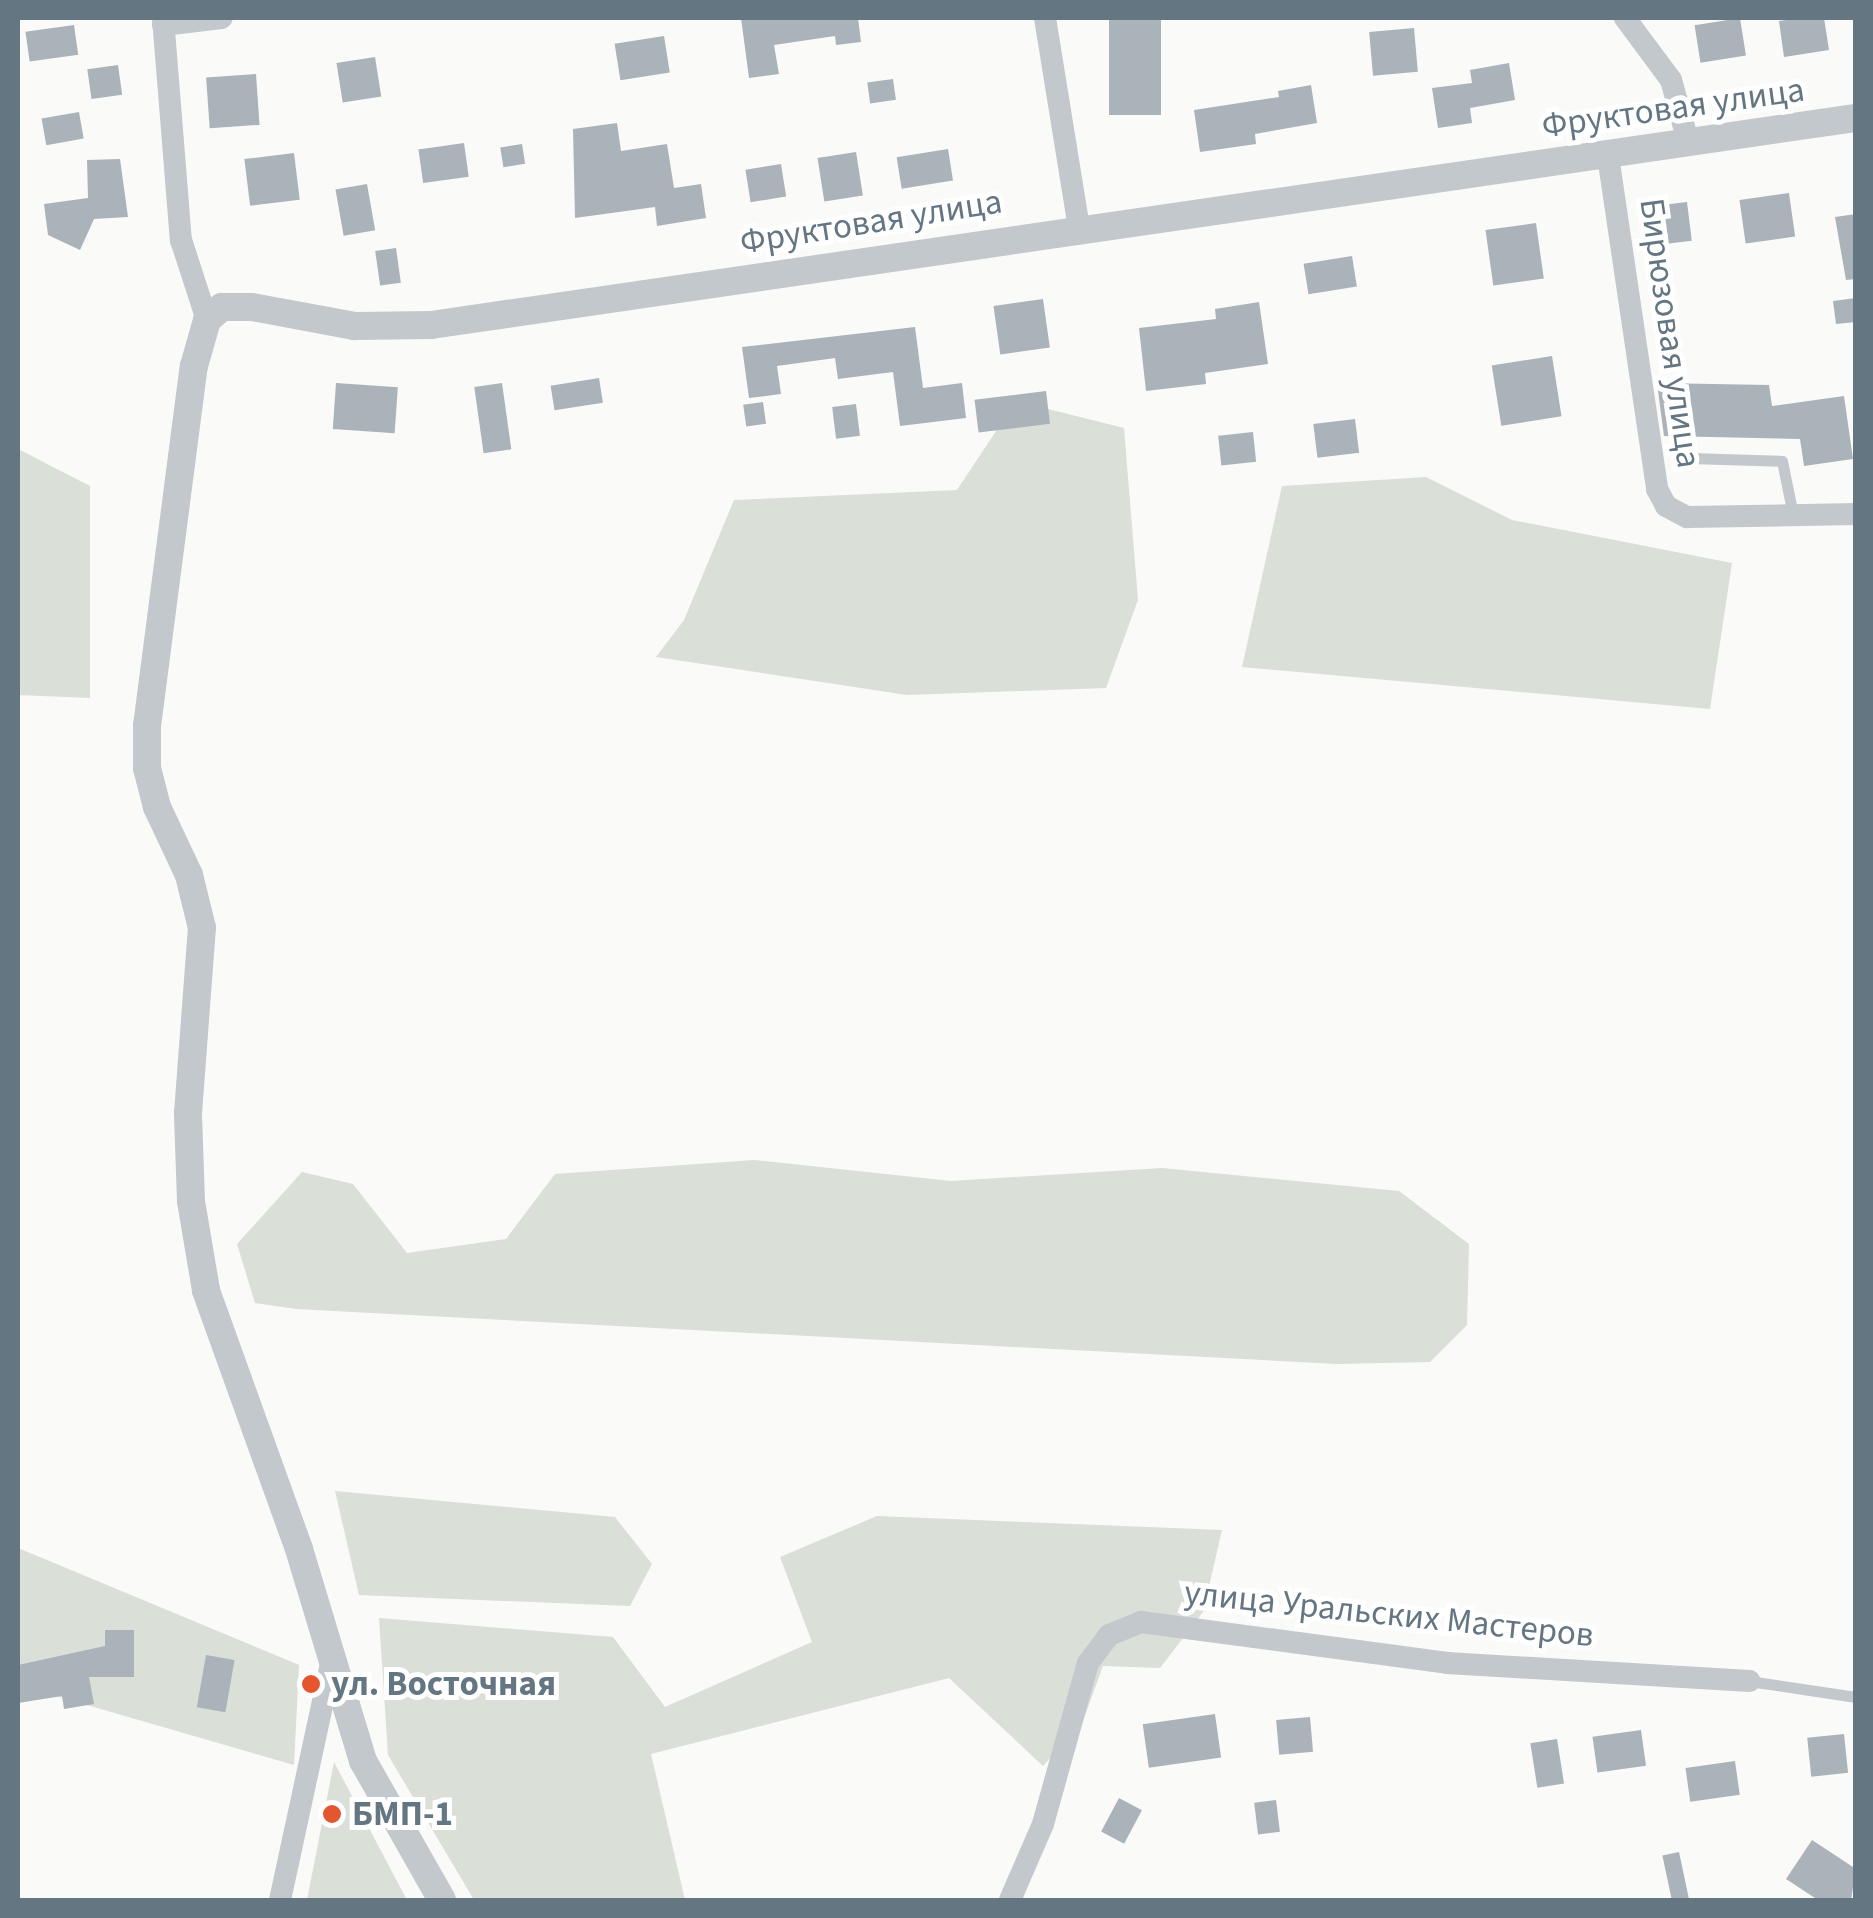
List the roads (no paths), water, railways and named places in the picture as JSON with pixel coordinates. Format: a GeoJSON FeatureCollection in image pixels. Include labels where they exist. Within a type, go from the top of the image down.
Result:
{"type":"FeatureCollection","features":[{"type":"Feature","properties":{"kind":"street"},"geometry":{"type":"LineString","coordinates":[[222,18],[163,21],[181,240],[208,320],[194,366],[160,611],[147,768],[202,928],[188,1113],[191,1201],[206,1290],[364,1761],[442,1900]]}},
{"type":"Feature","properties":{"kind":"street"},"geometry":{"type":"LineString","coordinates":[[1045,18],[1079,228]]}},
{"type":"Feature","properties":{"kind":"street"},"geometry":{"type":"LineString","coordinates":[[1625,18],[1671,80],[1689,145]]}},
{"type":"Feature","properties":{"kind":"street","name":"Фруктовая улица"},"geometry":{"type":"LineString","coordinates":[[208,320],[222,307],[252,306],[355,326],[431,325],[1856,118]]}},
{"type":"Feature","properties":{"kind":"street","name":"Бирюзовая улица"},"geometry":{"type":"LineString","coordinates":[[1608,156],[1657,488],[1666,506],[1687,517],[1856,514]]}},
{"type":"Feature","properties":{"kind":"street","name":"улица Уральских Мастеров"},"geometry":{"type":"LineString","coordinates":[[1010,1900],[1044,1824],[1088,1662],[1109,1635],[1142,1622],[1447,1663],[1749,1680]]}},
{"type":"Feature","properties":{"kind":"street"},"geometry":{"type":"LineString","coordinates":[[280,1900],[332,1659]]}},
{"type":"Feature","properties":{"kind":"lane"},"geometry":{"type":"LineString","coordinates":[[1689,458],[1782,461],[1793,515]]}},
{"type":"Feature","properties":{"kind":"lane"},"geometry":{"type":"LineString","coordinates":[[1749,1680],[1856,1697]]}},
{"type":"Feature","properties":{"kind":"place","name":"ул. Восточная"},"geometry":{"type":"Point","coordinates":[311,1684]}},
{"type":"Feature","properties":{"kind":"place","name":"БМП-1"},"geometry":{"type":"Point","coordinates":[332,1814]}}]}
